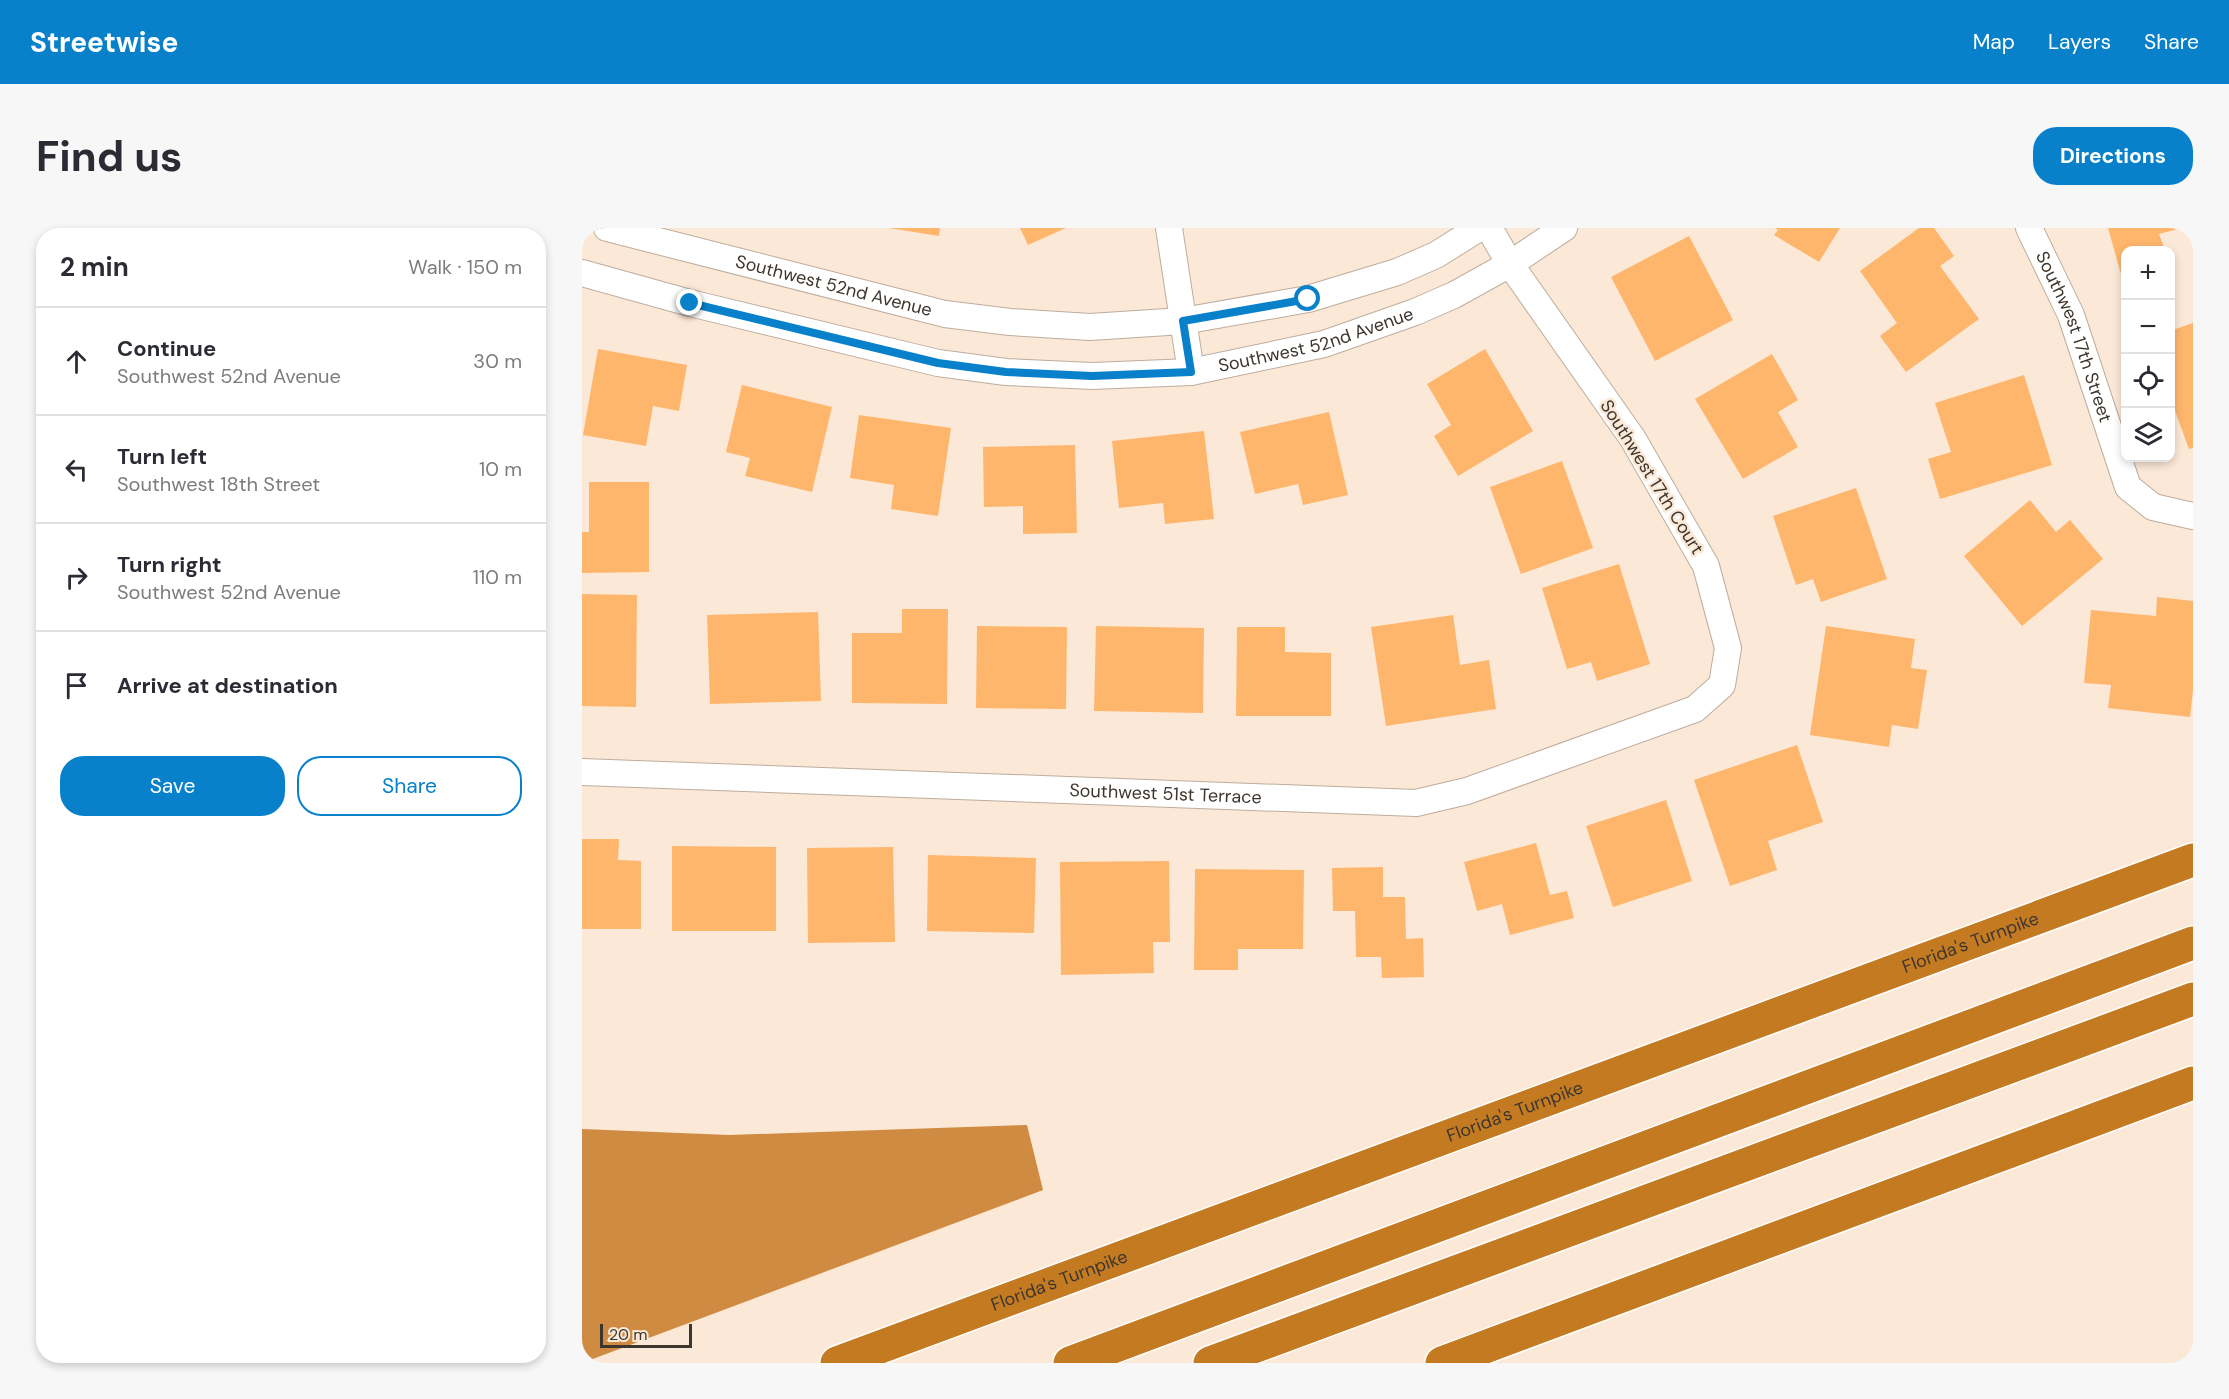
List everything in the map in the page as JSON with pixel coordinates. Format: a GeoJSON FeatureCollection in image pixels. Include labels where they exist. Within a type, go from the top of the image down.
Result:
{"type":"FeatureCollection","features":[{"type":"Feature","properties":{"kind":"highway","name":"Florida's Turnpike"},"geometry":{"type":"LineString","coordinates":[[837,1363],[2193,860]]}},
{"type":"Feature","properties":{"kind":"highway"},"geometry":{"type":"LineString","coordinates":[[1070,1363],[2193,943]]}},
{"type":"Feature","properties":{"kind":"highway"},"geometry":{"type":"LineString","coordinates":[[1210,1363],[2193,999]]}},
{"type":"Feature","properties":{"kind":"highway"},"geometry":{"type":"LineString","coordinates":[[1442,1363],[2193,1083]]}},
{"type":"Feature","properties":{"kind":"street","name":"Southwest 52nd Avenue"},"geometry":{"type":"LineString","coordinates":[[608,228],[945,314],[1010,322],[1090,327],[1183,321],[1308,299],[1397,272],[1436,255],[1479,228]]}},
{"type":"Feature","properties":{"kind":"street"},"geometry":{"type":"LineString","coordinates":[[1169,228],[1191,372]]}},
{"type":"Feature","properties":{"kind":"street","name":"Southwest 17th Court"},"geometry":{"type":"LineString","coordinates":[[1488,228],[1510,264],[1633,439],[1706,566],[1728,648],[1722,685]]}},
{"type":"Feature","properties":{"kind":"street","name":"Southwest 52nd Avenue"},"geometry":{"type":"LineString","coordinates":[[582,273],[690,303],[938,363],[1006,372],[1092,376],[1191,372],[1334,341],[1415,312],[1454,295],[1510,264],[1564,228]]}},
{"type":"Feature","properties":{"kind":"street","name":"Southwest 17th Street"},"geometry":{"type":"LineString","coordinates":[[2029,228],[2071,315],[2128,487],[2153,507],[2193,516]]}},
{"type":"Feature","properties":{"kind":"street","name":"Southwest 51st Terrace"},"geometry":{"type":"LineString","coordinates":[[582,772],[1416,803],[1467,791],[1695,709],[1722,685]]}},
{"type":"Feature","properties":{"kind":"shaded area"},"geometry":{"type":"Polygon","coordinates":[[[1027,1125],[1043,1190],[582,1363],[582,1129],[729,1135],[1027,1125]]]}},
{"type":"Feature","properties":{"kind":"building"},"geometry":{"type":"Polygon","coordinates":[[[889,228],[940,228],[939,236],[889,228]]]}},
{"type":"Feature","properties":{"kind":"building"},"geometry":{"type":"Polygon","coordinates":[[[1020,228],[1066,228],[1028,245],[1020,228]]]}},
{"type":"Feature","properties":{"kind":"building"},"geometry":{"type":"Polygon","coordinates":[[[1775,228],[1840,228],[1819,262],[1774,235],[1778,230],[1775,228]]]}},
{"type":"Feature","properties":{"kind":"building"},"geometry":{"type":"Polygon","coordinates":[[[1919,228],[1934,228],[1954,256],[1940,266],[1979,319],[1906,372],[1880,336],[1897,323],[1860,271],[1919,228]]]}},
{"type":"Feature","properties":{"kind":"building"},"geometry":{"type":"Polygon","coordinates":[[[2108,228],[2178,228],[2159,234],[2164,246],[2121,246],[2121,274],[2108,228]]]}},
{"type":"Feature","properties":{"kind":"building"},"geometry":{"type":"Polygon","coordinates":[[[1689,236],[1733,320],[1655,361],[1611,277],[1689,236]]]}},
{"type":"Feature","properties":{"kind":"building"},"geometry":{"type":"Polygon","coordinates":[[[2193,323],[2193,448],[2189,449],[2175,411],[2175,329],[2193,323]]]}},
{"type":"Feature","properties":{"kind":"building"},"geometry":{"type":"Polygon","coordinates":[[[598,349],[687,365],[679,411],[653,406],[646,446],[583,435],[598,349]]]}},
{"type":"Feature","properties":{"kind":"building"},"geometry":{"type":"Polygon","coordinates":[[[1485,349],[1533,431],[1458,476],[1434,436],[1451,425],[1427,384],[1485,349]]]}},
{"type":"Feature","properties":{"kind":"building"},"geometry":{"type":"Polygon","coordinates":[[[1772,354],[1798,400],[1778,412],[1798,447],[1743,479],[1695,399],[1772,354]]]}},
{"type":"Feature","properties":{"kind":"building"},"geometry":{"type":"Polygon","coordinates":[[[2024,375],[2052,465],[1940,499],[1928,459],[1951,452],[1935,403],[2024,375]]]}},
{"type":"Feature","properties":{"kind":"building"},"geometry":{"type":"Polygon","coordinates":[[[742,385],[832,407],[812,492],[745,476],[750,458],[726,452],[742,385]]]}},
{"type":"Feature","properties":{"kind":"building"},"geometry":{"type":"Polygon","coordinates":[[[1329,412],[1348,495],[1303,505],[1298,484],[1255,494],[1240,432],[1329,412]]]}},
{"type":"Feature","properties":{"kind":"building"},"geometry":{"type":"Polygon","coordinates":[[[859,415],[951,428],[938,516],[891,509],[894,485],[850,478],[859,415]]]}},
{"type":"Feature","properties":{"kind":"building"},"geometry":{"type":"Polygon","coordinates":[[[1204,431],[1214,519],[1165,524],[1163,503],[1119,508],[1112,441],[1204,431]]]}},
{"type":"Feature","properties":{"kind":"building"},"geometry":{"type":"Polygon","coordinates":[[[1075,445],[1077,533],[1023,534],[1023,506],[984,507],[983,447],[1075,445]]]}},
{"type":"Feature","properties":{"kind":"building"},"geometry":{"type":"Polygon","coordinates":[[[1562,461],[1593,548],[1521,574],[1490,487],[1562,461]]]}},
{"type":"Feature","properties":{"kind":"building"},"geometry":{"type":"Polygon","coordinates":[[[589,482],[649,482],[649,572],[582,573],[582,532],[589,532],[589,482]]]}},
{"type":"Feature","properties":{"kind":"building"},"geometry":{"type":"Polygon","coordinates":[[[1856,488],[1887,579],[1821,602],[1813,579],[1796,585],[1773,516],[1856,488]]]}},
{"type":"Feature","properties":{"kind":"building"},"geometry":{"type":"Polygon","coordinates":[[[2030,500],[2056,532],[2070,520],[2103,559],[2022,626],[1964,556],[2030,500]]]}},
{"type":"Feature","properties":{"kind":"building"},"geometry":{"type":"Polygon","coordinates":[[[1619,564],[1650,664],[1597,681],[1591,662],[1567,669],[1542,588],[1619,564]]]}},
{"type":"Feature","properties":{"kind":"building"},"geometry":{"type":"Polygon","coordinates":[[[582,594],[637,595],[636,707],[582,706],[582,594]]]}},
{"type":"Feature","properties":{"kind":"building"},"geometry":{"type":"Polygon","coordinates":[[[2157,597],[2193,601],[2193,691],[2190,717],[2108,708],[2111,685],[2084,683],[2091,610],[2156,616],[2157,597]]]}},
{"type":"Feature","properties":{"kind":"building"},"geometry":{"type":"Polygon","coordinates":[[[902,609],[948,609],[947,704],[852,703],[852,633],[902,633],[902,609]]]}},
{"type":"Feature","properties":{"kind":"building"},"geometry":{"type":"Polygon","coordinates":[[[818,612],[821,701],[710,704],[707,615],[818,612]]]}},
{"type":"Feature","properties":{"kind":"building"},"geometry":{"type":"Polygon","coordinates":[[[1453,615],[1460,665],[1489,660],[1496,709],[1386,726],[1371,627],[1453,615]]]}},
{"type":"Feature","properties":{"kind":"building"},"geometry":{"type":"Polygon","coordinates":[[[977,626],[1067,627],[1066,709],[976,708],[977,626]]]}},
{"type":"Feature","properties":{"kind":"building"},"geometry":{"type":"Polygon","coordinates":[[[1096,626],[1204,628],[1203,713],[1094,711],[1096,626]]]}},
{"type":"Feature","properties":{"kind":"building"},"geometry":{"type":"Polygon","coordinates":[[[1826,626],[1915,639],[1911,668],[1927,670],[1918,729],[1892,725],[1889,747],[1810,735],[1826,626]]]}},
{"type":"Feature","properties":{"kind":"building"},"geometry":{"type":"Polygon","coordinates":[[[1237,627],[1285,627],[1285,652],[1331,653],[1331,716],[1236,716],[1237,627]]]}},
{"type":"Feature","properties":{"kind":"building"},"geometry":{"type":"Polygon","coordinates":[[[1797,745],[1823,822],[1768,841],[1777,870],[1730,886],[1694,780],[1797,745]]]}},
{"type":"Feature","properties":{"kind":"building"},"geometry":{"type":"Polygon","coordinates":[[[1666,800],[1692,881],[1613,907],[1586,826],[1666,800]]]}},
{"type":"Feature","properties":{"kind":"building"},"geometry":{"type":"Polygon","coordinates":[[[582,839],[619,839],[618,860],[641,861],[641,929],[582,929],[582,839]]]}},
{"type":"Feature","properties":{"kind":"building"},"geometry":{"type":"Polygon","coordinates":[[[1536,843],[1550,895],[1567,891],[1574,918],[1510,935],[1502,904],[1477,911],[1464,862],[1536,843]]]}},
{"type":"Feature","properties":{"kind":"building"},"geometry":{"type":"Polygon","coordinates":[[[672,846],[776,847],[776,931],[672,931],[672,846]]]}},
{"type":"Feature","properties":{"kind":"building"},"geometry":{"type":"Polygon","coordinates":[[[893,847],[895,942],[808,943],[807,848],[893,847]]]}},
{"type":"Feature","properties":{"kind":"building"},"geometry":{"type":"Polygon","coordinates":[[[928,855],[1036,858],[1034,933],[927,931],[928,855]]]}},
{"type":"Feature","properties":{"kind":"building"},"geometry":{"type":"Polygon","coordinates":[[[1169,861],[1170,942],[1153,942],[1154,973],[1061,975],[1060,862],[1169,861]]]}},
{"type":"Feature","properties":{"kind":"building"},"geometry":{"type":"Polygon","coordinates":[[[1383,867],[1383,897],[1405,897],[1406,939],[1423,938],[1424,977],[1382,978],[1381,957],[1356,957],[1355,911],[1333,911],[1332,868],[1383,867]]]}},
{"type":"Feature","properties":{"kind":"building"},"geometry":{"type":"Polygon","coordinates":[[[1195,869],[1304,870],[1303,949],[1238,949],[1238,970],[1194,970],[1195,869]]]}},
{"type":"Feature","properties":{"kind":"route"},"geometry":{"type":"LineString","coordinates":[[690,303],[938,363],[1006,372],[1092,376],[1191,372],[1183,321],[1308,299]]}}]}
